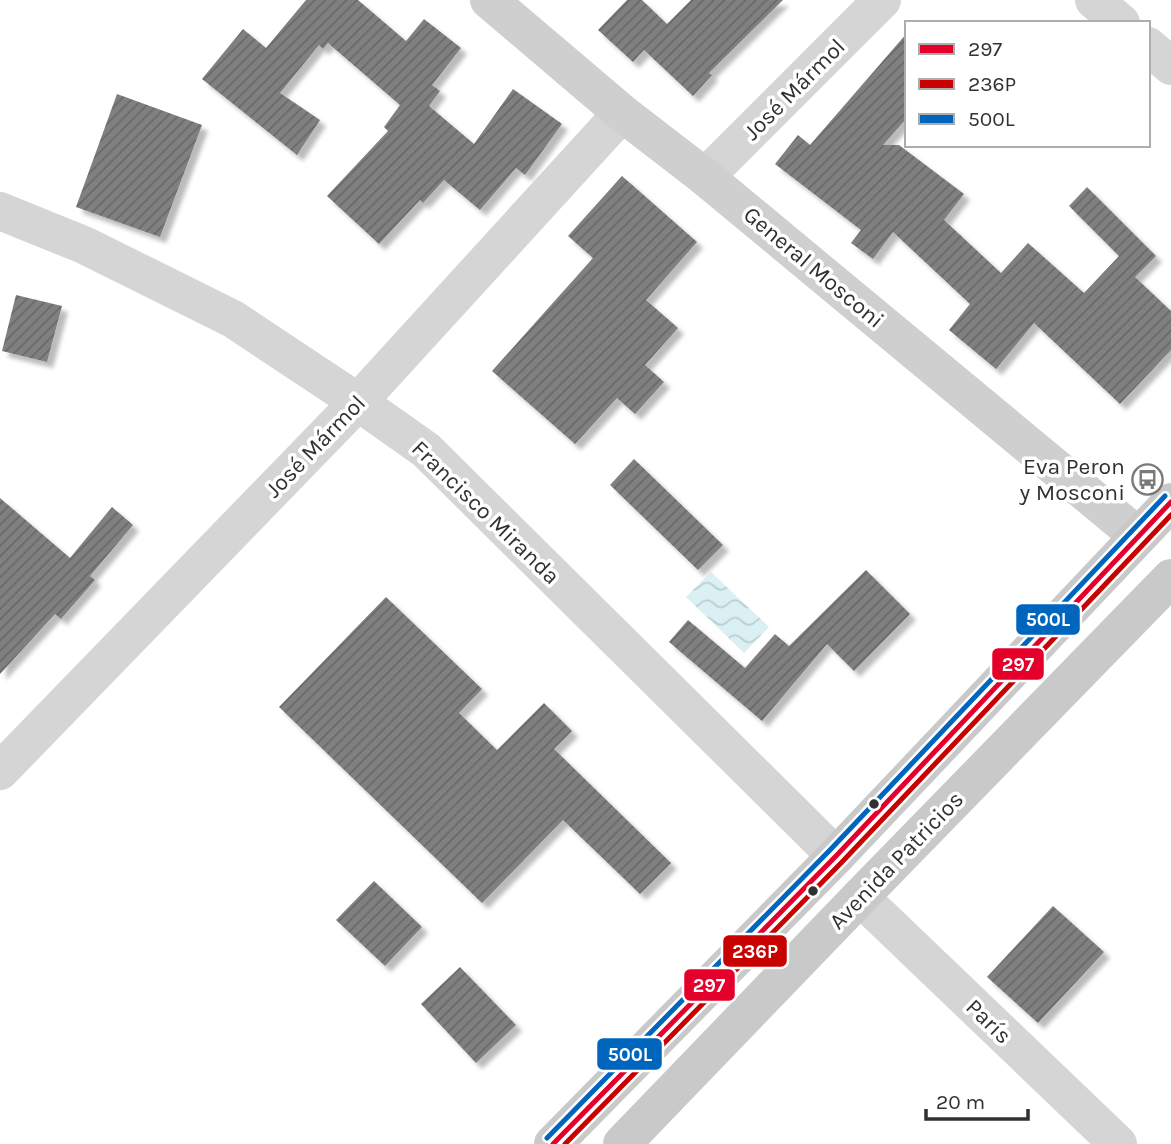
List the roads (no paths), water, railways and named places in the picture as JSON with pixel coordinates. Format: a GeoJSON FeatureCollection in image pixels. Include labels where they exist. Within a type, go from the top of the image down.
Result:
{"type":"FeatureCollection","features":[{"type":"Feature","properties":{"kind":"main road","name":"Avenida Patricios"},"geometry":{"type":"LineString","coordinates":[[553,1144],[836,856],[1171,502]]}},
{"type":"Feature","properties":{"kind":"main road","name":"Avenida Patricios"},"geometry":{"type":"LineString","coordinates":[[622,1144],[1171,578]]}},
{"type":"Feature","properties":{"kind":"street","name":"General Mosconi"},"geometry":{"type":"LineString","coordinates":[[489,0],[622,113],[705,177],[1138,536]]}},
{"type":"Feature","properties":{"kind":"street","name":"José Mármol"},"geometry":{"type":"LineString","coordinates":[[705,177],[882,0]]}},
{"type":"Feature","properties":{"kind":"street"},"geometry":{"type":"LineString","coordinates":[[1094,0],[1119,21]]}},
{"type":"Feature","properties":{"kind":"street"},"geometry":{"type":"LineString","coordinates":[[1150,48],[1171,66]]}},
{"type":"Feature","properties":{"kind":"street","name":"José Mármol"},"geometry":{"type":"LineString","coordinates":[[0,771],[358,402],[622,113]]}},
{"type":"Feature","properties":{"kind":"street","name":"Francisco Miranda"},"geometry":{"type":"LineString","coordinates":[[0,211],[84,245],[233,319],[426,450],[836,856]]}},
{"type":"Feature","properties":{"kind":"street","name":"París"},"geometry":{"type":"LineString","coordinates":[[860,897],[1118,1144]]}},
{"type":"Feature","properties":{"kind":"water"},"geometry":{"type":"Polygon","coordinates":[[[711,572],[769,627],[744,653],[686,597],[711,572]]]}},
{"type":"Feature","properties":{"kind":"place","name":"Eva Peron y Mosconi"},"geometry":{"type":"Point","coordinates":[1148,479]}}]}
